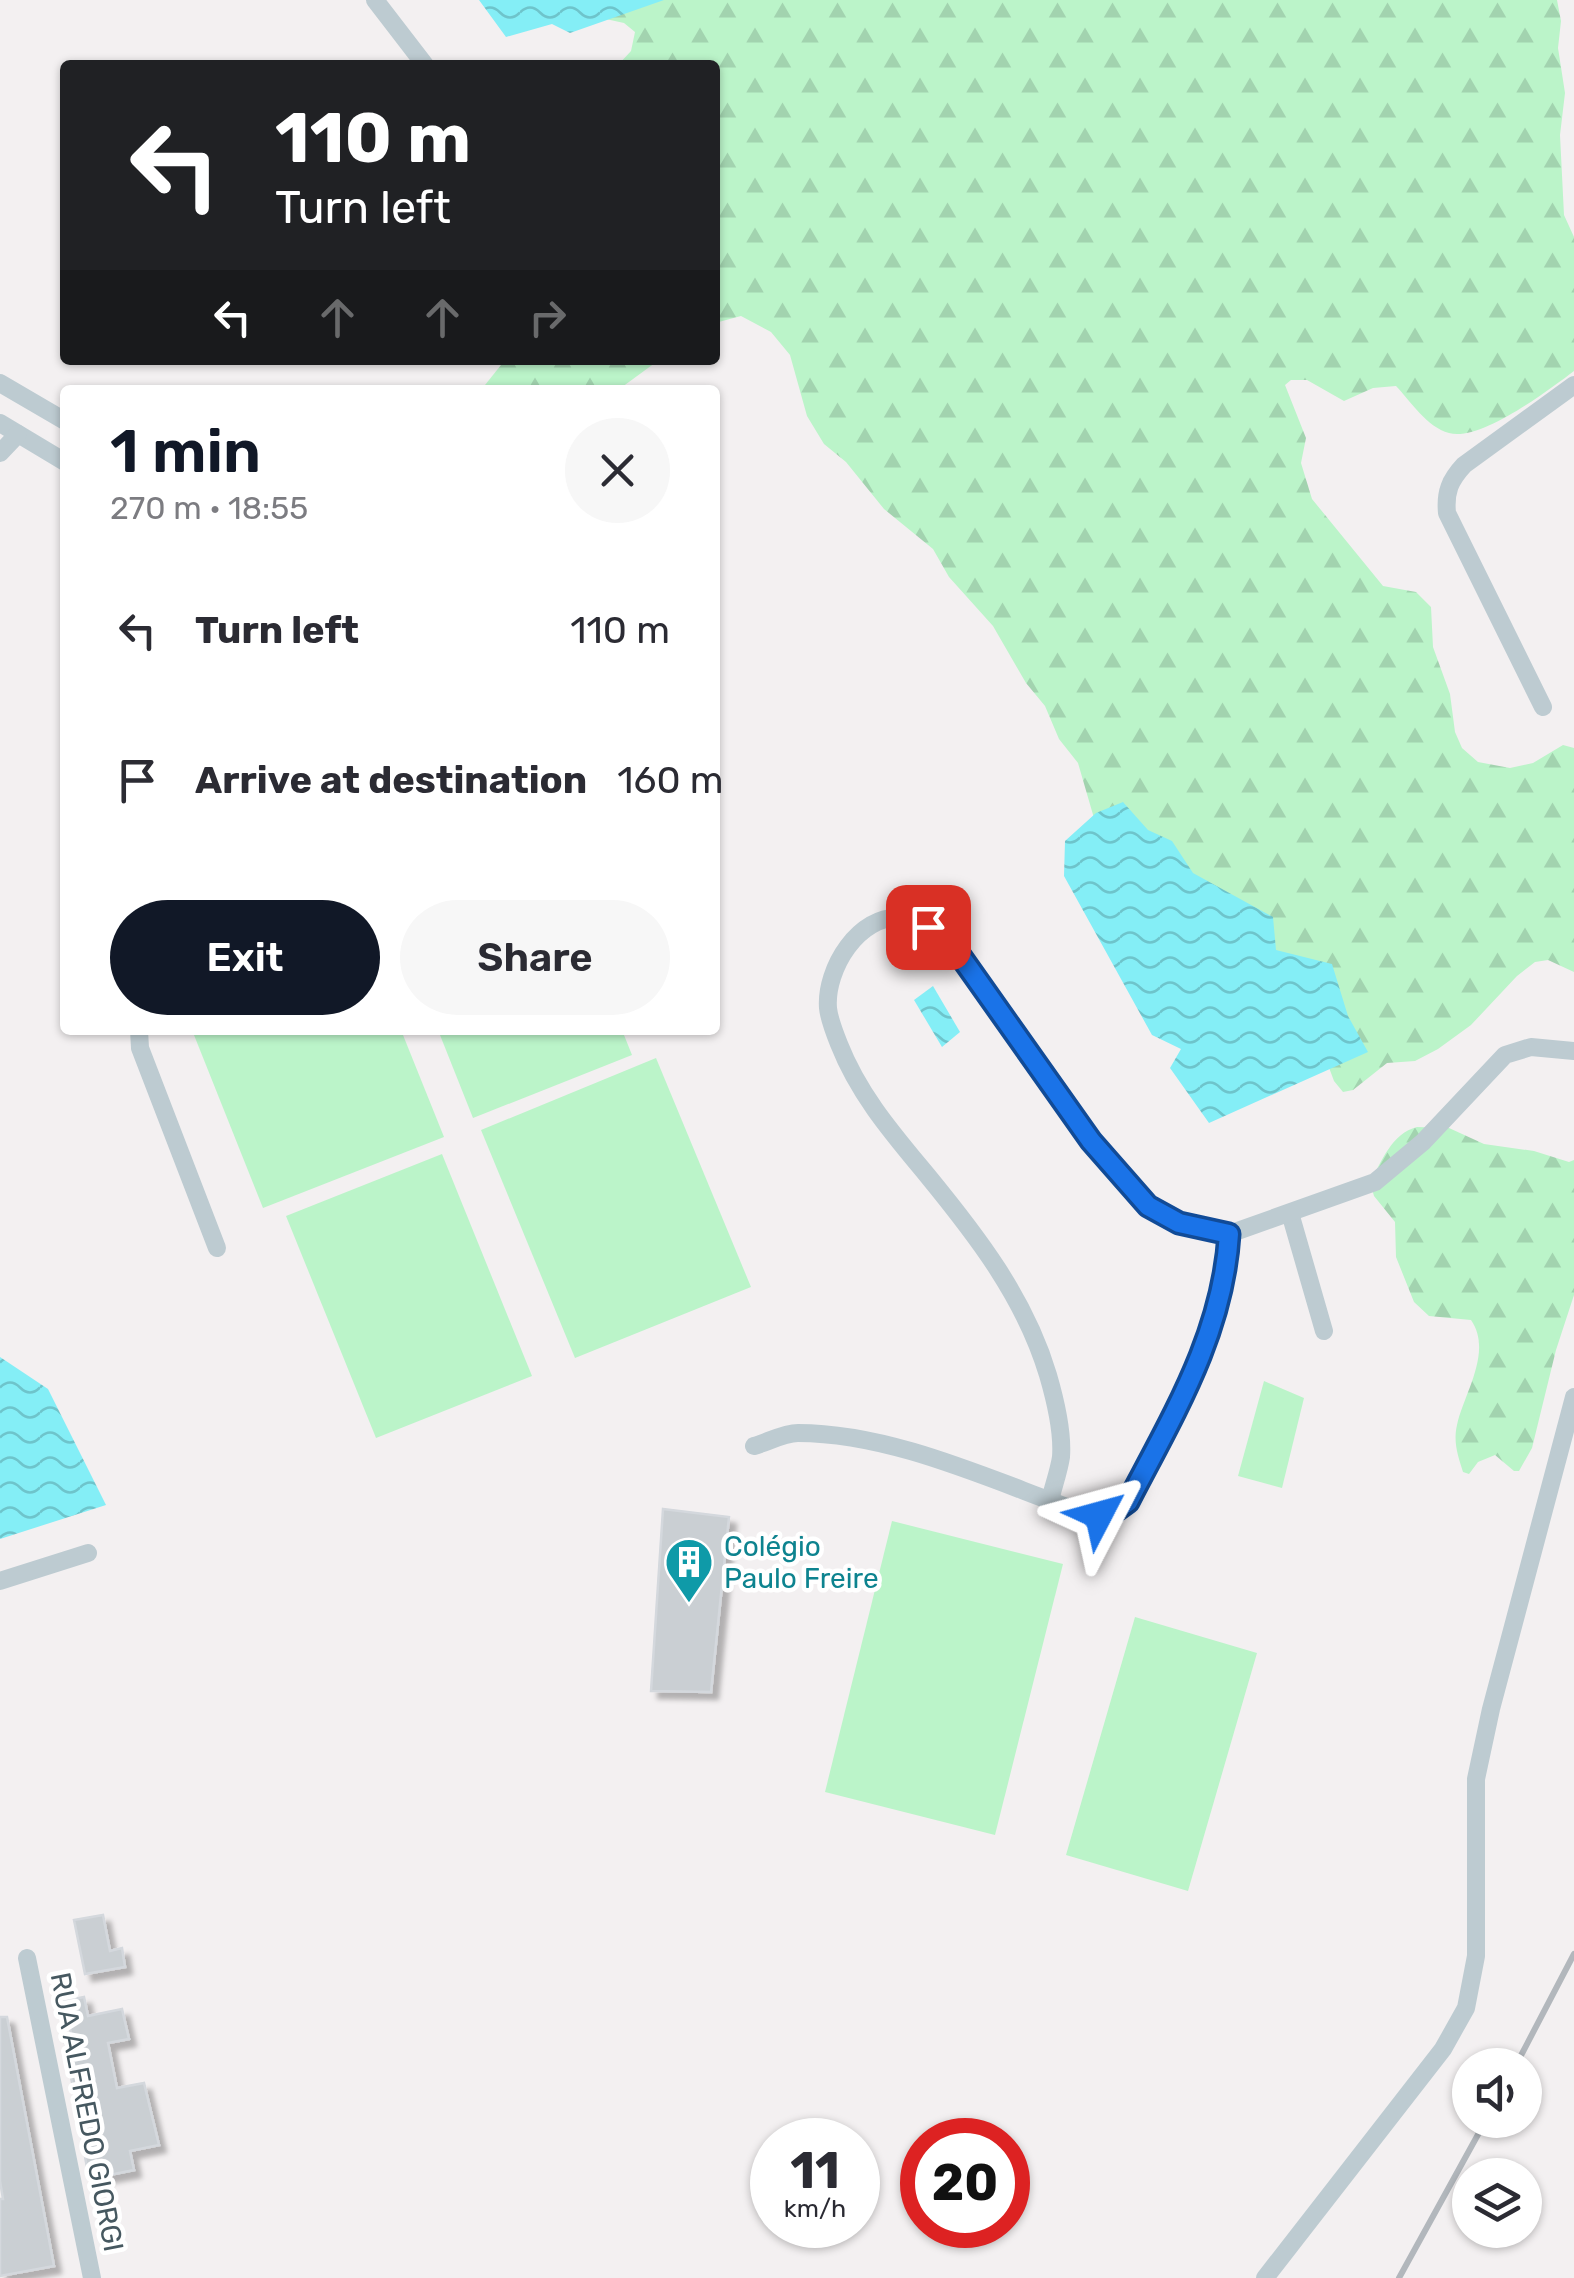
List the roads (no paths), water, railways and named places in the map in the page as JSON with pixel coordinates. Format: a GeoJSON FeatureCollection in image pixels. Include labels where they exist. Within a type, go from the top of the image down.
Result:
{"type":"FeatureCollection","features":[{"type":"Feature","properties":{"kind":"street"},"geometry":{"type":"LineString","coordinates":[[375,0],[421,60]]}},
{"type":"Feature","properties":{"kind":"street"},"geometry":{"type":"LineString","coordinates":[[0,384],[60,417]]}},
{"type":"Feature","properties":{"kind":"street"},"geometry":{"type":"LineString","coordinates":[[1543,707],[1447,513],[1446,501],[1451,478],[1464,465],[1574,385]]}},
{"type":"Feature","properties":{"kind":"street"},"geometry":{"type":"LineString","coordinates":[[0,422],[60,459]]}},
{"type":"Feature","properties":{"kind":"street"},"geometry":{"type":"LineString","coordinates":[[0,453],[18,434]]}},
{"type":"Feature","properties":{"kind":"street"},"geometry":{"type":"LineString","coordinates":[[1050,1501],[1061,1456],[1055,1398],[1039,1344],[1006,1282],[966,1223],[867,1102],[838,1044],[828,1007],[832,979],[858,934],[877,920],[902,918],[928,927],[954,947],[1091,1141],[1148,1206],[1179,1223],[1229,1234],[1374,1182],[1423,1142],[1505,1054],[1531,1047],[1574,1051]]}},
{"type":"Feature","properties":{"kind":"street"},"geometry":{"type":"LineString","coordinates":[[139,1035],[140,1048],[217,1248]]}},
{"type":"Feature","properties":{"kind":"street"},"geometry":{"type":"LineString","coordinates":[[1290,1214],[1324,1330]]}},
{"type":"Feature","properties":{"kind":"street"},"geometry":{"type":"LineString","coordinates":[[754,1446],[794,1433],[852,1438],[943,1461],[1099,1515],[1117,1510],[1128,1502],[1212,1332],[1227,1275],[1229,1234]]}},
{"type":"Feature","properties":{"kind":"street"},"geometry":{"type":"LineString","coordinates":[[1265,2278],[1443,2048],[1466,2008],[1476,1956],[1476,1779],[1574,1396]]}},
{"type":"Feature","properties":{"kind":"street"},"geometry":{"type":"LineString","coordinates":[[0,1581],[88,1553]]}},
{"type":"Feature","properties":{"kind":"street","name":"RUA ALFREDO GIORGI"},"geometry":{"type":"LineString","coordinates":[[27,1958],[92,2278]]}},
{"type":"Feature","properties":{"kind":"water"},"geometry":{"type":"Polygon","coordinates":[[[479,0],[664,0],[570,33],[552,24],[506,37],[479,0]]]}},
{"type":"Feature","properties":{"kind":"water"},"geometry":{"type":"Polygon","coordinates":[[[1123,802],[1148,830],[1172,841],[1193,873],[1273,917],[1276,950],[1332,964],[1348,1016],[1368,1052],[1209,1123],[1170,1068],[1181,1049],[1152,1035],[1064,876],[1065,841],[1096,813],[1123,802]]]}},
{"type":"Feature","properties":{"kind":"water"},"geometry":{"type":"Polygon","coordinates":[[[933,986],[960,1032],[942,1047],[914,1000],[933,986]]]}},
{"type":"Feature","properties":{"kind":"water"},"geometry":{"type":"Polygon","coordinates":[[[0,1357],[48,1389],[106,1505],[0,1539],[0,1357]]]}},
{"type":"Feature","properties":{"kind":"railway"},"geometry":{"type":"LineString","coordinates":[[1525,2048],[1574,1954]]}},
{"type":"Feature","properties":{"kind":"railway"},"geometry":{"type":"LineString","coordinates":[[1399,2278],[1476,2138]]}},
{"type":"Feature","properties":{"kind":"place","name":"Colégio Paulo Freire"},"geometry":{"type":"Point","coordinates":[689,1604]}}]}
